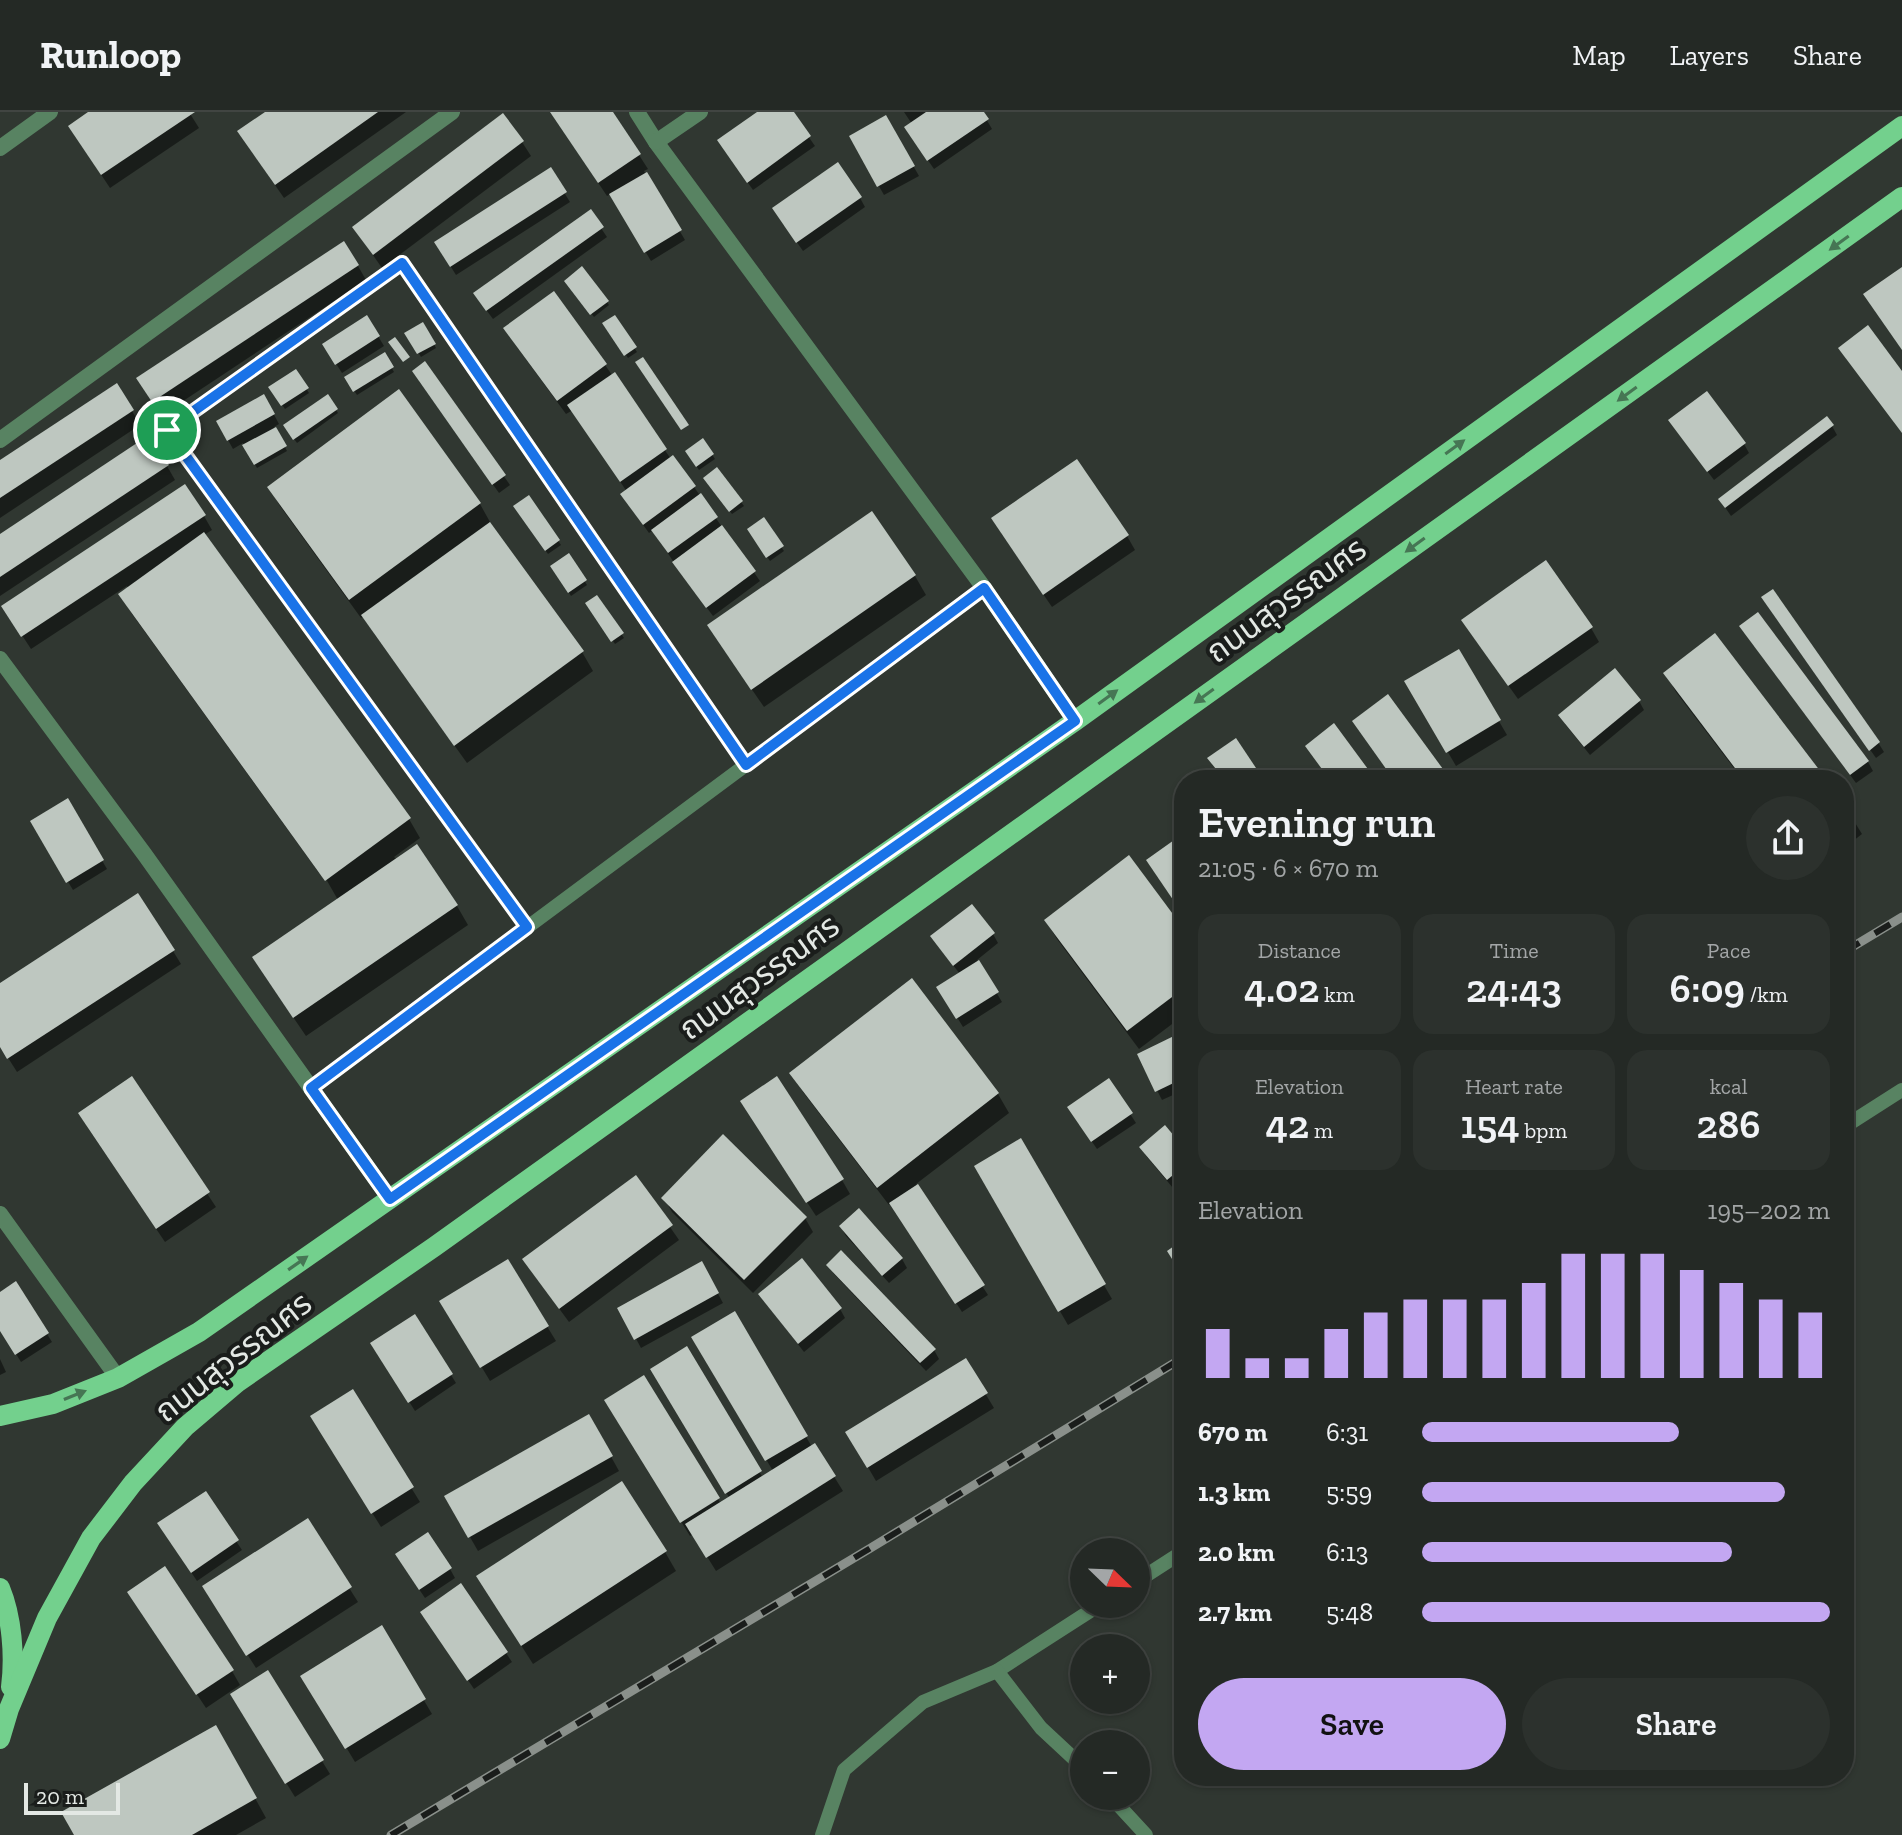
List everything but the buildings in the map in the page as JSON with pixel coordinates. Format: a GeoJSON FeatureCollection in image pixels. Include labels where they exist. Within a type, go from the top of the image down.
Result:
{"type":"FeatureCollection","features":[{"type":"Feature","properties":{"kind":"main road","name":"ถนนสุวรรณศร"},"geometry":{"type":"LineString","coordinates":[[0,1416],[53,1404],[118,1378],[199,1332],[1075,721],[1902,126]]}},
{"type":"Feature","properties":{"kind":"main road","name":"ถนนสุวรรณศร"},"geometry":{"type":"LineString","coordinates":[[0,1739],[9,1709],[47,1618],[91,1538],[133,1483],[185,1427],[238,1382],[434,1247],[1902,197]]}},
{"type":"Feature","properties":{"kind":"main road"},"geometry":{"type":"LineString","coordinates":[[0,1588],[12,1644],[9,1709]]}},
{"type":"Feature","properties":{"kind":"street"},"geometry":{"type":"LineString","coordinates":[[0,148],[50,112]]}},
{"type":"Feature","properties":{"kind":"street"},"geometry":{"type":"LineString","coordinates":[[0,440],[452,112]]}},
{"type":"Feature","properties":{"kind":"street"},"geometry":{"type":"LineString","coordinates":[[637,112],[984,588],[1075,721]]}},
{"type":"Feature","properties":{"kind":"street"},"geometry":{"type":"LineString","coordinates":[[656,142],[700,112]]}},
{"type":"Feature","properties":{"kind":"street"},"geometry":{"type":"LineString","coordinates":[[0,659],[145,855],[390,1199]]}},
{"type":"Feature","properties":{"kind":"street"},"geometry":{"type":"LineString","coordinates":[[0,1214],[118,1378]]}},
{"type":"Feature","properties":{"kind":"lane"},"geometry":{"type":"LineString","coordinates":[[527,927],[167,430],[402,263],[746,765]]}},
{"type":"Feature","properties":{"kind":"lane"},"geometry":{"type":"LineString","coordinates":[[311,1088],[984,588]]}},
{"type":"Feature","properties":{"kind":"lane"},"geometry":{"type":"LineString","coordinates":[[1854,1121],[1902,1090]]}},
{"type":"Feature","properties":{"kind":"lane"},"geometry":{"type":"LineString","coordinates":[[1150,1573],[1174,1557]]}},
{"type":"Feature","properties":{"kind":"lane"},"geometry":{"type":"LineString","coordinates":[[822,1835],[844,1770],[923,1702],[997,1671],[1079,1618]]}},
{"type":"Feature","properties":{"kind":"lane"},"geometry":{"type":"LineString","coordinates":[[997,1671],[1041,1728],[1070,1755]]}},
{"type":"Feature","properties":{"kind":"lane"},"geometry":{"type":"LineString","coordinates":[[1123,1810],[1146,1835]]}},
{"type":"Feature","properties":{"kind":"railway"},"geometry":{"type":"LineString","coordinates":[[1854,946],[1902,917]]}},
{"type":"Feature","properties":{"kind":"railway"},"geometry":{"type":"LineString","coordinates":[[391,1835],[1174,1363]]}},
{"type":"Feature","properties":{"kind":"route"},"geometry":{"type":"LineString","coordinates":[[402,263],[746,765],[984,588],[1075,721],[390,1199],[311,1088],[527,927],[167,430],[402,263]]}}]}
